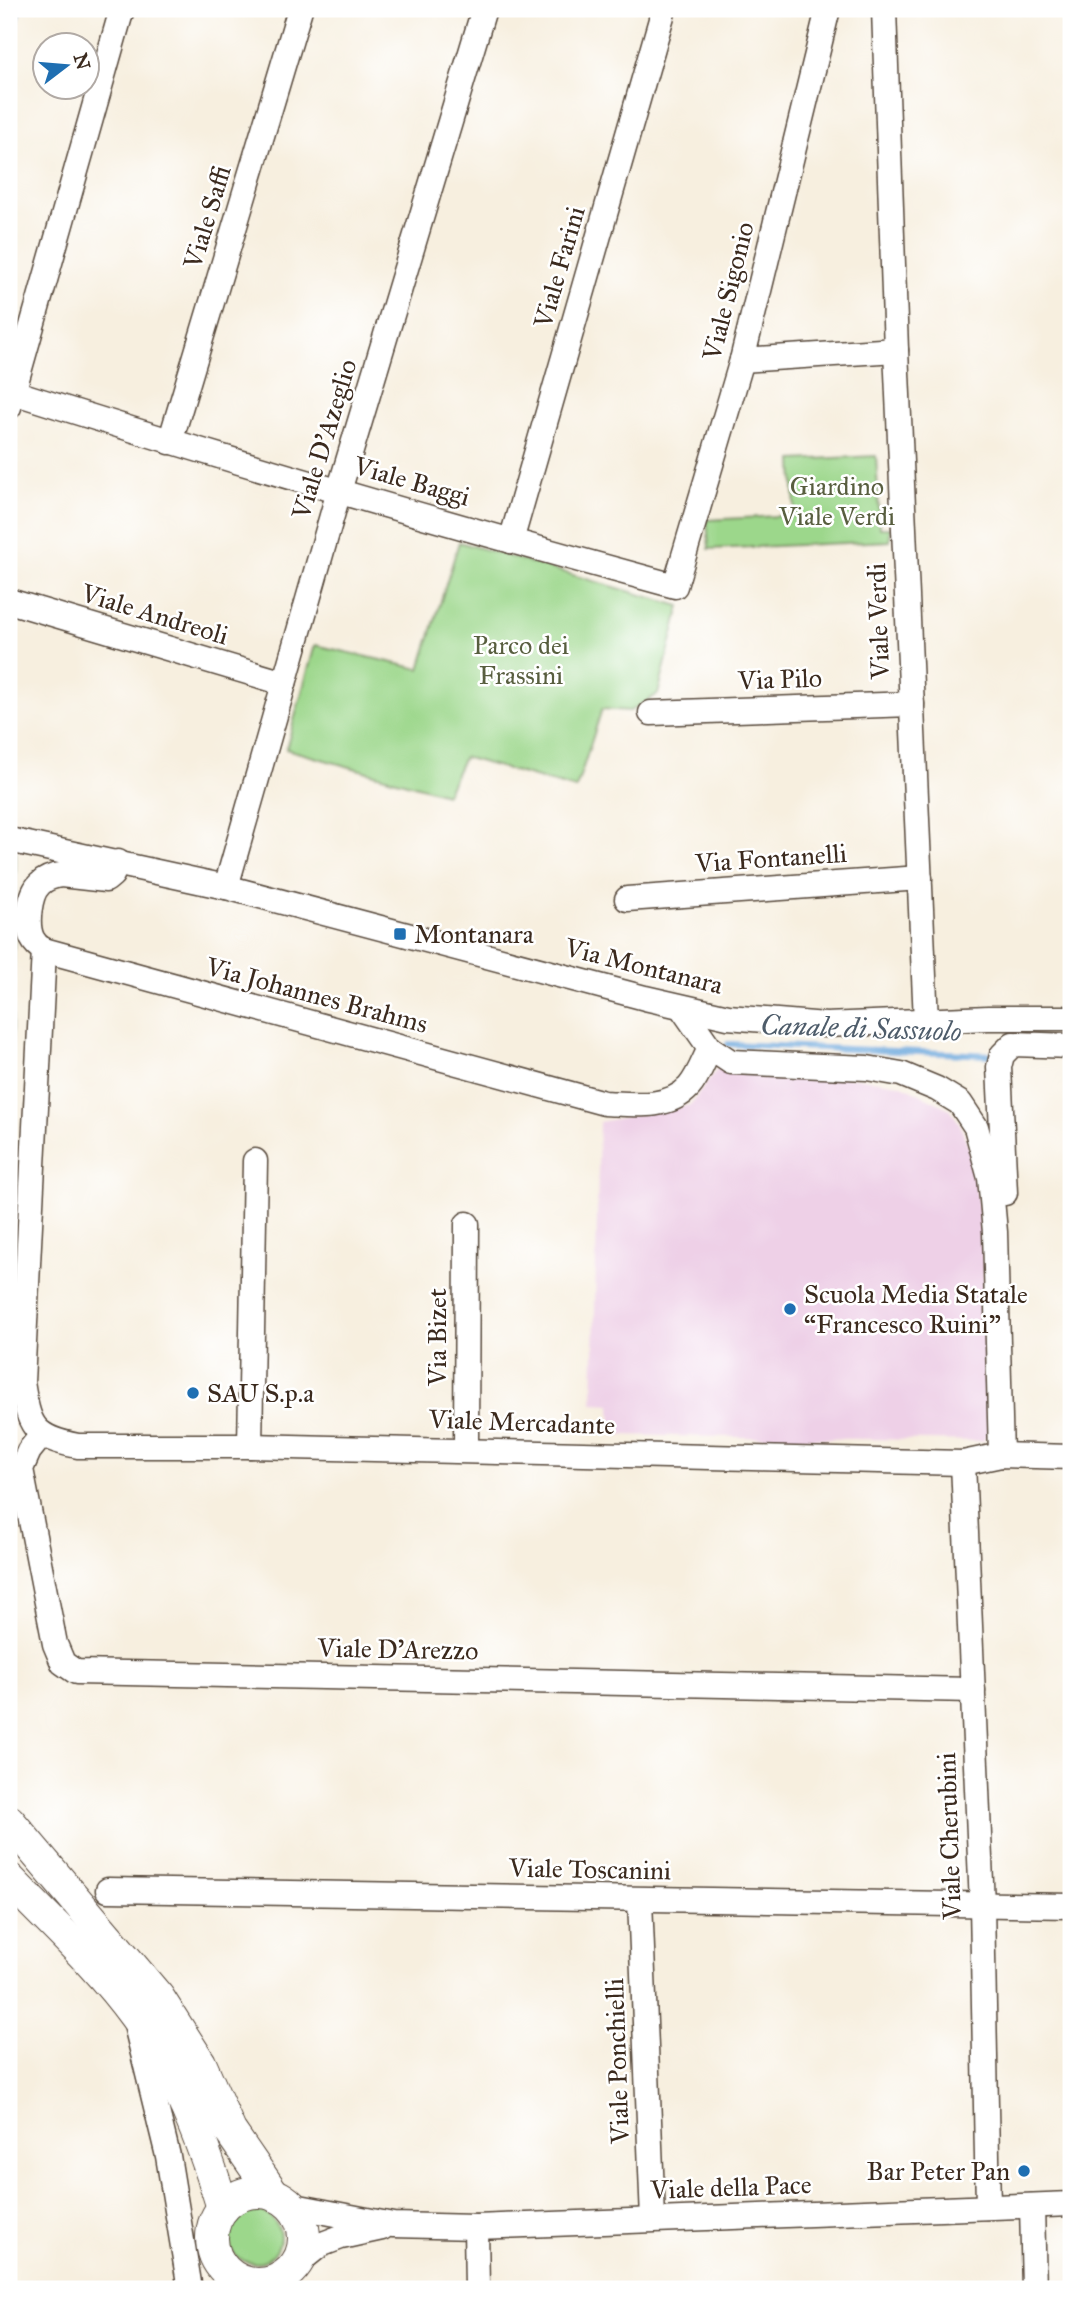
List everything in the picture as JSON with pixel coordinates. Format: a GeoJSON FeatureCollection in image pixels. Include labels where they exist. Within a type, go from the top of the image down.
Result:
{"type":"FeatureCollection","features":[{"type":"Feature","properties":{"kind":"main road"},"geometry":{"type":"LineString","coordinates":[[9,1821],[158,1997],[200,2063],[230,2131],[281,2200],[298,2215],[304,2240],[301,2253],[288,2277],[259,2284],[234,2283],[214,2253],[212,2237],[215,2222],[223,2208],[233,2199],[246,2194],[260,2192],[281,2200]]}},
{"type":"Feature","properties":{"kind":"main road"},"geometry":{"type":"LineString","coordinates":[[9,1879],[111,1986],[155,2046],[190,2112],[223,2208]]}},
{"type":"Feature","properties":{"kind":"street"},"geometry":{"type":"LineString","coordinates":[[11,400],[122,9]]}},
{"type":"Feature","properties":{"kind":"street","name":"Viale Saffi"},"geometry":{"type":"LineString","coordinates":[[170,442],[300,9]]}},
{"type":"Feature","properties":{"kind":"street","name":"Viale D'Azeglio"},"geometry":{"type":"LineString","coordinates":[[226,887],[339,491],[484,9]]}},
{"type":"Feature","properties":{"kind":"street","name":"Viale Farini"},"geometry":{"type":"LineString","coordinates":[[511,541],[664,9]]}},
{"type":"Feature","properties":{"kind":"street","name":"Viale Sigonio"},"geometry":{"type":"LineString","coordinates":[[676,586],[743,360],[828,9]]}},
{"type":"Feature","properties":{"kind":"street","name":"Viale Verdi"},"geometry":{"type":"LineString","coordinates":[[884,9],[896,350],[926,1021]]}},
{"type":"Feature","properties":{"kind":"street"},"geometry":{"type":"LineString","coordinates":[[743,360],[896,350]]}},
{"type":"Feature","properties":{"kind":"street","name":"Viale Baggi"},"geometry":{"type":"LineString","coordinates":[[11,400],[170,442],[676,586]]}},
{"type":"Feature","properties":{"kind":"street","name":"Viale Andreoli"},"geometry":{"type":"LineString","coordinates":[[9,601],[284,683]]}},
{"type":"Feature","properties":{"kind":"street","name":"Via Pilo"},"geometry":{"type":"LineString","coordinates":[[651,713],[912,704]]}},
{"type":"Feature","properties":{"kind":"street","name":"Via Montanara"},"geometry":{"type":"LineString","coordinates":[[9,840],[226,887],[681,1008],[728,1017],[826,1025],[988,1018],[1071,1018]]}},
{"type":"Feature","properties":{"kind":"street"},"geometry":{"type":"LineString","coordinates":[[41,1435],[18,1412],[22,1382],[44,950],[36,945],[30,927],[35,890],[40,884],[61,875],[106,880],[112,875],[118,862]]}},
{"type":"Feature","properties":{"kind":"street","name":"Via Fontanelli"},"geometry":{"type":"LineString","coordinates":[[626,899],[920,877]]}},
{"type":"Feature","properties":{"kind":"street","name":"Via Johannes Brahms"},"geometry":{"type":"LineString","coordinates":[[44,950],[604,1103],[654,1104],[674,1097],[689,1087],[710,1048]]}},
{"type":"Feature","properties":{"kind":"street"},"geometry":{"type":"LineString","coordinates":[[681,1008],[710,1048],[731,1062],[867,1068],[901,1074],[937,1089],[960,1103],[976,1127],[990,1178],[995,1232],[1001,1455]]}},
{"type":"Feature","properties":{"kind":"street"},"geometry":{"type":"LineString","coordinates":[[995,1232],[1006,1219],[999,1067],[1002,1055],[1013,1044],[1071,1046]]}},
{"type":"Feature","properties":{"kind":"street"},"geometry":{"type":"LineString","coordinates":[[250,1446],[255,1161]]}},
{"type":"Feature","properties":{"kind":"street","name":"Via Bizet"},"geometry":{"type":"LineString","coordinates":[[466,1450],[467,1224]]}},
{"type":"Feature","properties":{"kind":"street","name":"Viale Mercadante"},"geometry":{"type":"LineString","coordinates":[[41,1435],[60,1443],[78,1446],[466,1450],[963,1463],[1001,1455],[1071,1457]]}},
{"type":"Feature","properties":{"kind":"street","name":"Viale D'Arezzo"},"geometry":{"type":"LineString","coordinates":[[41,1435],[29,1451],[21,1469],[55,1644],[63,1663],[76,1672],[973,1690]]}},
{"type":"Feature","properties":{"kind":"street","name":"Viale Cherubini"},"geometry":{"type":"LineString","coordinates":[[963,1463],[982,1905],[988,2207]]}},
{"type":"Feature","properties":{"kind":"street","name":"Viale Toscanini"},"geometry":{"type":"LineString","coordinates":[[108,1890],[1071,1906]]}},
{"type":"Feature","properties":{"kind":"street","name":"Viale Ponchielli"},"geometry":{"type":"LineString","coordinates":[[640,1900],[653,2219]]}},
{"type":"Feature","properties":{"kind":"street"},"geometry":{"type":"LineString","coordinates":[[134,2014],[168,2156],[190,2289]]}},
{"type":"Feature","properties":{"kind":"street","name":"Viale della Pace"},"geometry":{"type":"LineString","coordinates":[[281,2200],[393,2225],[477,2227],[1071,2204]]}},
{"type":"Feature","properties":{"kind":"street"},"geometry":{"type":"LineString","coordinates":[[1032,2206],[1034,2289]]}},
{"type":"Feature","properties":{"kind":"street","name":"Viale della Pace"},"geometry":{"type":"LineString","coordinates":[[288,2277],[320,2245],[341,2237],[393,2225]]}},
{"type":"Feature","properties":{"kind":"street"},"geometry":{"type":"LineString","coordinates":[[477,2227],[478,2289]]}},
{"type":"Feature","properties":{"kind":"shaded area","name":"Scuola Media Statale “Francesco Ruini”"},"geometry":{"type":"Polygon","coordinates":[[[718,1068],[857,1078],[900,1084],[950,1109],[960,1124],[970,1151],[980,1215],[993,1425],[983,1441],[612,1435],[611,1404],[593,1403],[599,1122],[690,1105],[718,1068]]]}},
{"type":"Feature","properties":{"kind":"green space","name":"Giardino Viale Verdi"},"geometry":{"type":"Polygon","coordinates":[[[876,456],[880,528],[890,528],[890,541],[709,549],[707,520],[795,515],[793,460],[876,456]]]}},
{"type":"Feature","properties":{"kind":"green space","name":"Parco dei Frassini"},"geometry":{"type":"Polygon","coordinates":[[[459,542],[680,606],[658,694],[630,711],[602,709],[576,789],[464,757],[446,794],[286,749],[315,645],[420,669],[459,542]]]}},
{"type":"Feature","properties":{"kind":"green space"},"geometry":{"type":"Polygon","coordinates":[[[9,851],[16,853],[9,1128],[9,851]]]}},
{"type":"Feature","properties":{"kind":"green space"},"geometry":{"type":"Polygon","coordinates":[[[254,2211],[264,2213],[272,2219],[278,2227],[278,2247],[272,2255],[264,2261],[254,2263],[244,2261],[236,2255],[230,2247],[228,2237],[230,2227],[236,2219],[244,2213],[254,2211]]]}},
{"type":"Feature","properties":{"kind":"waterway"},"geometry":{"type":"LineString","coordinates":[[9,49],[19,9]]}},
{"type":"Feature","properties":{"kind":"waterway","name":"Canale di Sassuolo"},"geometry":{"type":"LineString","coordinates":[[728,1044],[991,1055]]}},
{"type":"Feature","properties":{"kind":"place","name":"Montanara"},"geometry":{"type":"Point","coordinates":[400,934]}},
{"type":"Feature","properties":{"kind":"place","name":"Scuola Media Statale “Francesco Ruini”"},"geometry":{"type":"Point","coordinates":[790,1309]}},
{"type":"Feature","properties":{"kind":"place","name":"SAU S.p.a"},"geometry":{"type":"Point","coordinates":[193,1393]}},
{"type":"Feature","properties":{"kind":"place","name":"Bar Peter Pan"},"geometry":{"type":"Point","coordinates":[1024,2171]}}]}
